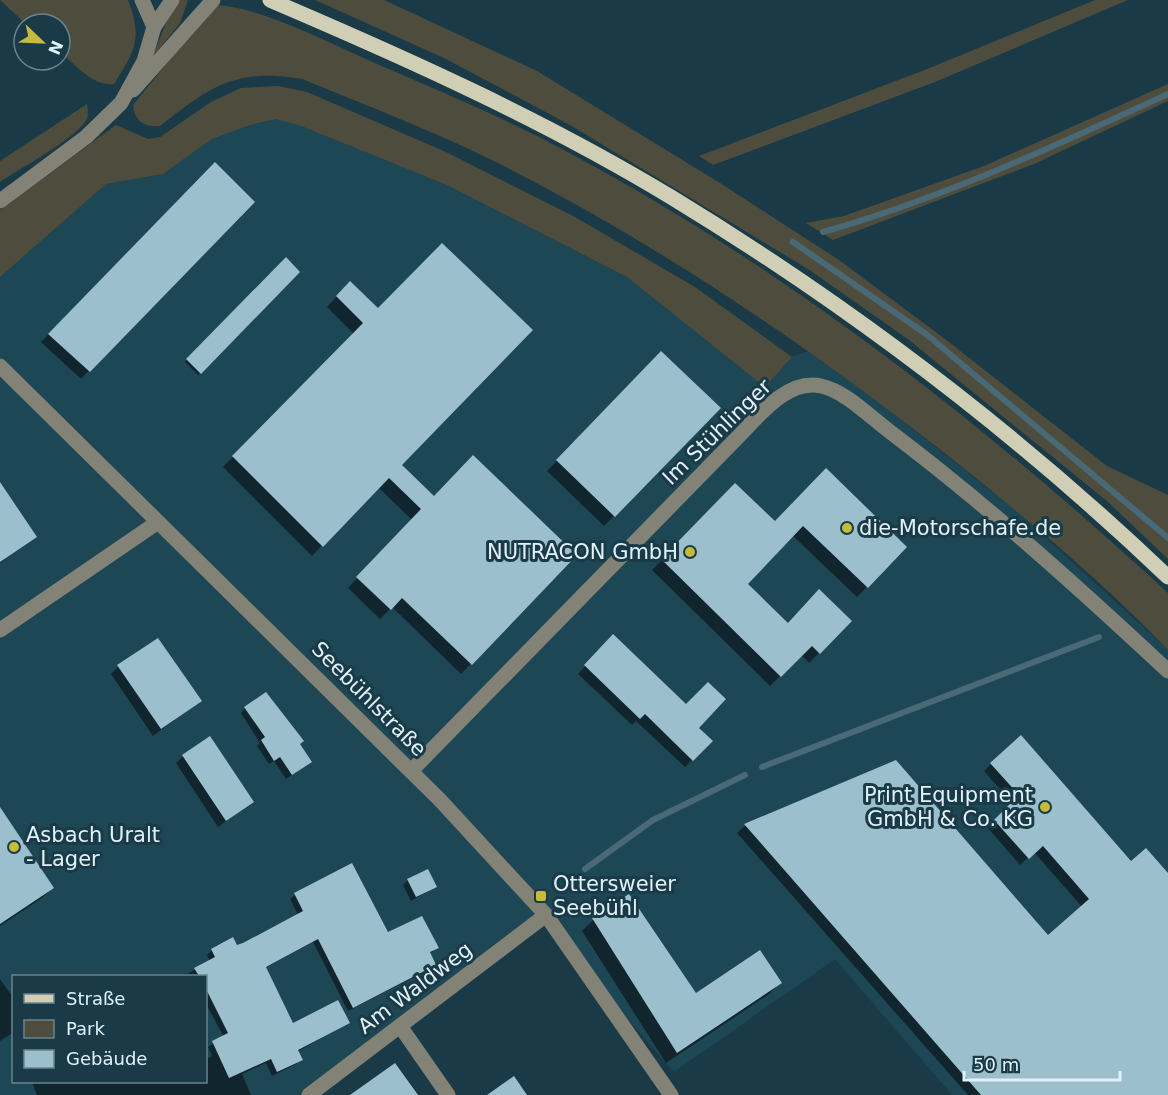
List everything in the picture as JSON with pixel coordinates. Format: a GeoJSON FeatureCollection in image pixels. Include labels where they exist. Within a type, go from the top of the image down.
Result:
{"type":"FeatureCollection","features":[{"type":"Feature","properties":{"kind":"main road"},"geometry":{"type":"LineString","coordinates":[[270,0],[374,44],[541,125],[670,197],[794,276],[938,378],[1109,521],[1168,577]]}},
{"type":"Feature","properties":{"kind":"street"},"geometry":{"type":"LineString","coordinates":[[142,0],[153,27]]}},
{"type":"Feature","properties":{"kind":"street"},"geometry":{"type":"LineString","coordinates":[[121,103],[144,61],[153,27],[172,0]]}},
{"type":"Feature","properties":{"kind":"street"},"geometry":{"type":"LineString","coordinates":[[0,201],[86,137],[178,43],[196,17],[213,0]]}},
{"type":"Feature","properties":{"kind":"street","name":"Seebühlstraße"},"geometry":{"type":"LineString","coordinates":[[0,366],[411,771],[546,915],[671,1095]]}},
{"type":"Feature","properties":{"kind":"street","name":"Im Stühlinger"},"geometry":{"type":"LineString","coordinates":[[411,771],[736,439],[792,388],[820,386],[842,396],[912,448],[1013,531],[1168,671]]}},
{"type":"Feature","properties":{"kind":"street"},"geometry":{"type":"LineString","coordinates":[[0,630],[158,522]]}},
{"type":"Feature","properties":{"kind":"street","name":"Am Waldweg"},"geometry":{"type":"LineString","coordinates":[[309,1095],[546,915]]}},
{"type":"Feature","properties":{"kind":"street"},"geometry":{"type":"LineString","coordinates":[[400,1026],[448,1095]]}},
{"type":"Feature","properties":{"kind":"shaded area"},"geometry":{"type":"Polygon","coordinates":[[[276,119],[301,126],[447,185],[627,277],[765,386],[792,357],[808,351],[880,403],[1020,514],[1168,650],[1168,1095],[952,1095],[835,959],[674,1072],[538,917],[301,1095],[0,1095],[0,277],[106,184],[163,174],[212,139],[250,125],[276,119]]]}},
{"type":"Feature","properties":{"kind":"green space"},"geometry":{"type":"Polygon","coordinates":[[[0,0],[128,0],[133,13],[136,35],[132,53],[114,84],[99,82],[72,63],[72,12],[13,12],[0,0]]]}},
{"type":"Feature","properties":{"kind":"green space"},"geometry":{"type":"Polygon","coordinates":[[[180,0],[188,0],[180,23],[151,59],[172,9],[180,0]]]}},
{"type":"Feature","properties":{"kind":"green space"},"geometry":{"type":"Polygon","coordinates":[[[315,0],[384,0],[537,71],[720,183],[839,260],[945,339],[1107,466],[1168,495],[1168,559],[1108,502],[909,340],[808,269],[570,125],[444,58],[315,0]]]}},
{"type":"Feature","properties":{"kind":"green space"},"geometry":{"type":"Polygon","coordinates":[[[1095,0],[1128,0],[935,82],[713,165],[699,156],[927,69],[1095,0]]]}},
{"type":"Feature","properties":{"kind":"green space"},"geometry":{"type":"Polygon","coordinates":[[[218,5],[256,13],[298,28],[537,136],[707,233],[788,286],[946,402],[1096,528],[1168,593],[1168,650],[1117,599],[1036,528],[952,459],[844,377],[733,300],[676,264],[619,229],[500,164],[427,130],[302,79],[279,76],[241,78],[225,83],[194,100],[160,126],[150,126],[141,122],[133,105],[206,15],[218,5]]]}},
{"type":"Feature","properties":{"kind":"green space"},"geometry":{"type":"Polygon","coordinates":[[[1168,84],[1168,101],[1034,164],[833,240],[806,223],[844,216],[984,166],[1168,84]]]}},
{"type":"Feature","properties":{"kind":"green space"},"geometry":{"type":"Polygon","coordinates":[[[278,86],[307,92],[446,152],[575,217],[695,287],[792,357],[765,387],[627,277],[447,185],[301,126],[276,119],[250,125],[212,139],[163,174],[106,184],[0,277],[0,210],[116,125],[148,139],[160,137],[211,102],[241,88],[278,86]]]}},
{"type":"Feature","properties":{"kind":"green space"},"geometry":{"type":"Polygon","coordinates":[[[87,104],[87,118],[78,130],[0,182],[0,161],[87,104]]]}},
{"type":"Feature","properties":{"kind":"building"},"geometry":{"type":"Polygon","coordinates":[[[215,162],[255,202],[90,372],[48,334],[215,162]]]}},
{"type":"Feature","properties":{"kind":"building"},"geometry":{"type":"Polygon","coordinates":[[[442,243],[533,330],[402,465],[434,496],[473,455],[577,555],[472,665],[402,598],[391,610],[356,577],[421,509],[389,478],[323,547],[232,456],[363,323],[336,296],[350,281],[378,308],[442,243]]]}},
{"type":"Feature","properties":{"kind":"building"},"geometry":{"type":"Polygon","coordinates":[[[286,257],[300,272],[201,374],[186,359],[286,257]]]}},
{"type":"Feature","properties":{"kind":"building"},"geometry":{"type":"Polygon","coordinates":[[[661,351],[721,408],[615,517],[556,460],[661,351]]]}},
{"type":"Feature","properties":{"kind":"building"},"geometry":{"type":"Polygon","coordinates":[[[826,468],[907,547],[868,588],[803,526],[748,584],[788,623],[819,589],[852,621],[820,654],[812,646],[781,677],[661,559],[735,483],[775,521],[826,468]]]}},
{"type":"Feature","properties":{"kind":"building"},"geometry":{"type":"Polygon","coordinates":[[[0,482],[37,537],[0,562],[0,482]]]}},
{"type":"Feature","properties":{"kind":"building"},"geometry":{"type":"Polygon","coordinates":[[[613,634],[686,704],[708,682],[726,699],[699,728],[713,741],[693,761],[645,714],[640,719],[584,665],[613,634]]]}},
{"type":"Feature","properties":{"kind":"building"},"geometry":{"type":"Polygon","coordinates":[[[158,638],[202,701],[161,729],[117,665],[158,638]]]}},
{"type":"Feature","properties":{"kind":"building"},"geometry":{"type":"Polygon","coordinates":[[[266,692],[304,741],[300,744],[312,762],[292,775],[280,757],[274,761],[261,740],[265,737],[244,707],[266,692]]]}},
{"type":"Feature","properties":{"kind":"building"},"geometry":{"type":"Polygon","coordinates":[[[1021,735],[1131,861],[1146,848],[1168,873],[1168,1095],[981,1095],[744,824],[896,760],[1048,935],[1089,899],[1043,846],[1029,859],[994,820],[1019,795],[990,763],[1021,735]]]}},
{"type":"Feature","properties":{"kind":"building"},"geometry":{"type":"Polygon","coordinates":[[[210,736],[254,802],[226,821],[182,755],[210,736]]]}},
{"type":"Feature","properties":{"kind":"building","name":"Asbach Uralt - Lager"},"geometry":{"type":"Polygon","coordinates":[[[0,807],[54,888],[0,924],[0,807]]]}},
{"type":"Feature","properties":{"kind":"building"},"geometry":{"type":"Polygon","coordinates":[[[352,863],[388,932],[422,916],[439,948],[430,952],[436,965],[353,1008],[318,939],[266,967],[293,1023],[338,1000],[350,1023],[298,1050],[303,1060],[277,1072],[271,1059],[229,1078],[212,1041],[228,1033],[207,991],[207,975],[198,975],[194,968],[215,957],[211,949],[233,937],[237,945],[243,943],[303,911],[294,893],[352,863]]]}},
{"type":"Feature","properties":{"kind":"building"},"geometry":{"type":"Polygon","coordinates":[[[428,869],[437,887],[416,897],[407,879],[428,869]]]}},
{"type":"Feature","properties":{"kind":"building"},"geometry":{"type":"Polygon","coordinates":[[[629,894],[696,993],[760,950],[782,983],[677,1053],[592,918],[629,894]]]}},
{"type":"Feature","properties":{"kind":"building"},"geometry":{"type":"Polygon","coordinates":[[[395,1063],[418,1095],[350,1095],[395,1063]]]}},
{"type":"Feature","properties":{"kind":"building"},"geometry":{"type":"Polygon","coordinates":[[[514,1076],[527,1095],[487,1095],[514,1076]]]}},
{"type":"Feature","properties":{"kind":"waterway"},"geometry":{"type":"LineString","coordinates":[[823,232],[912,203],[998,170],[1168,94]]}},
{"type":"Feature","properties":{"kind":"waterway"},"geometry":{"type":"LineString","coordinates":[[793,242],[926,334],[1168,538]]}},
{"type":"Feature","properties":{"kind":"waterway"},"geometry":{"type":"LineString","coordinates":[[762,767],[1099,637]]}},
{"type":"Feature","properties":{"kind":"waterway"},"geometry":{"type":"LineString","coordinates":[[585,869],[653,820],[745,775]]}},
{"type":"Feature","properties":{"kind":"place","name":"die-Motorschafe.de"},"geometry":{"type":"Point","coordinates":[847,528]}},
{"type":"Feature","properties":{"kind":"place","name":"NUTRACON GmbH"},"geometry":{"type":"Point","coordinates":[690,552]}},
{"type":"Feature","properties":{"kind":"place","name":"Print Equipment GmbH & Co. KG"},"geometry":{"type":"Point","coordinates":[1045,807]}},
{"type":"Feature","properties":{"kind":"place","name":"Asbach Uralt - Lager"},"geometry":{"type":"Point","coordinates":[14,847]}},
{"type":"Feature","properties":{"kind":"place","name":"Ottersweier Seebühl"},"geometry":{"type":"Point","coordinates":[541,896]}}]}
